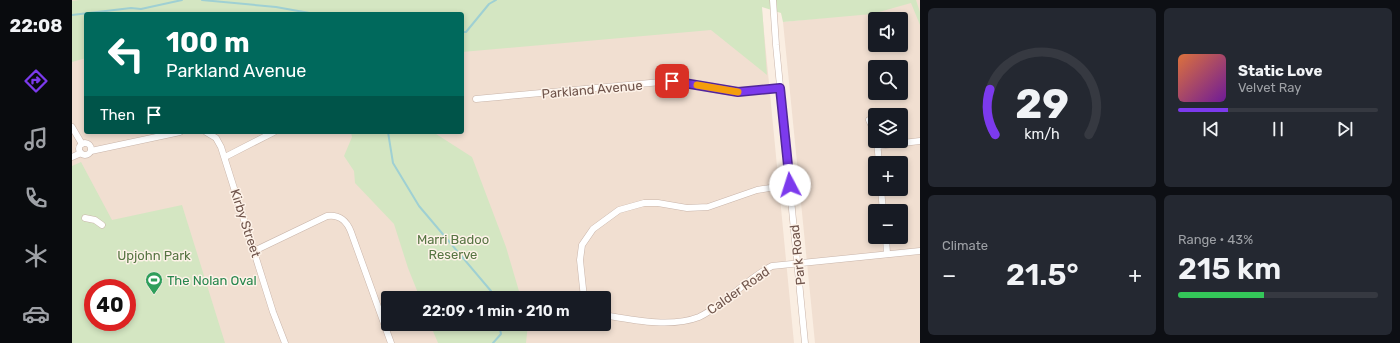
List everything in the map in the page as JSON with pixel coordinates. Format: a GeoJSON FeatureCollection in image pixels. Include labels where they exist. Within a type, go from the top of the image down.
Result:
{"type":"FeatureCollection","features":[{"type":"Feature","properties":{"kind":"street","name":"Park Road"},"geometry":{"type":"LineString","coordinates":[[773,0],[780,88],[805,343]]}},
{"type":"Feature","properties":{"kind":"street","name":"Parkland Avenue"},"geometry":{"type":"LineString","coordinates":[[476,99],[672,81],[738,92],[780,88]]}},
{"type":"Feature","properties":{"kind":"street"},"geometry":{"type":"LineString","coordinates":[[72,127],[82,144]]}},
{"type":"Feature","properties":{"kind":"street"},"geometry":{"type":"LineString","coordinates":[[72,157],[81,153],[87,155],[91,151],[171,134]]}},
{"type":"Feature","properties":{"kind":"street","name":"Kirby Street"},"geometry":{"type":"LineString","coordinates":[[209,134],[217,140],[225,157],[254,251],[285,343]]}},
{"type":"Feature","properties":{"kind":"street"},"geometry":{"type":"LineString","coordinates":[[225,157],[270,134]]}},
{"type":"Feature","properties":{"kind":"street"},"geometry":{"type":"LineString","coordinates":[[908,142],[920,141]]}},
{"type":"Feature","properties":{"kind":"street"},"geometry":{"type":"LineString","coordinates":[[82,144],[89,144],[91,151]]}},
{"type":"Feature","properties":{"kind":"street"},"geometry":{"type":"LineString","coordinates":[[81,153],[79,149],[82,144]]}},
{"type":"Feature","properties":{"kind":"street"},"geometry":{"type":"LineString","coordinates":[[583,291],[580,260],[582,245],[593,229],[619,210],[644,203],[687,208],[708,207],[751,192],[790,185]]}},
{"type":"Feature","properties":{"kind":"street"},"geometry":{"type":"LineString","coordinates":[[254,251],[326,216],[338,216],[350,228],[391,343]]}},
{"type":"Feature","properties":{"kind":"street"},"geometry":{"type":"LineString","coordinates":[[85,218],[95,220],[102,225]]}},
{"type":"Feature","properties":{"kind":"street"},"geometry":{"type":"LineString","coordinates":[[887,244],[888,254]]}},
{"type":"Feature","properties":{"kind":"street","name":"Calder Road"},"geometry":{"type":"LineString","coordinates":[[611,316],[668,322],[694,318],[704,314],[726,300],[758,273],[772,266],[920,251]]}},
{"type":"Feature","properties":{"kind":"shaded area"},"geometry":{"type":"Polygon","coordinates":[[[72,0],[761,0],[794,343],[72,343],[72,0]]]}},
{"type":"Feature","properties":{"kind":"shaded area"},"geometry":{"type":"Polygon","coordinates":[[[892,0],[920,0],[920,343],[815,343],[783,22],[868,13],[868,52],[908,52],[908,12],[871,12],[892,0]]]}},
{"type":"Feature","properties":{"kind":"green space"},"geometry":{"type":"Polygon","coordinates":[[[916,0],[920,12],[920,25],[911,3],[879,12],[868,12],[868,14],[783,22],[781,13],[762,7],[767,75],[711,30],[464,52],[464,12],[84,12],[84,59],[72,62],[72,1],[916,0]]]}},
{"type":"Feature","properties":{"kind":"green space","name":"Marri Badoo Reserve"},"geometry":{"type":"Polygon","coordinates":[[[351,134],[436,134],[472,157],[506,247],[519,291],[417,291],[394,224],[355,183],[354,171],[344,156],[352,137],[351,134]]]}},
{"type":"Feature","properties":{"kind":"green space","name":"Upjohn Park"},"geometry":{"type":"Polygon","coordinates":[[[81,162],[112,220],[182,205],[225,343],[72,343],[72,166],[81,162]]]}},
{"type":"Feature","properties":{"kind":"green space"},"geometry":{"type":"Polygon","coordinates":[[[433,331],[527,331],[526,343],[438,343],[433,331]]]}},
{"type":"Feature","properties":{"kind":"waterway"},"geometry":{"type":"LineString","coordinates":[[97,12],[131,8],[141,9],[182,0]]}},
{"type":"Feature","properties":{"kind":"waterway"},"geometry":{"type":"LineString","coordinates":[[202,0],[276,7],[304,12]]}},
{"type":"Feature","properties":{"kind":"waterway"},"geometry":{"type":"LineString","coordinates":[[464,32],[466,32],[489,4],[496,0]]}},
{"type":"Feature","properties":{"kind":"waterway"},"geometry":{"type":"LineString","coordinates":[[72,15],[84,14]]}},
{"type":"Feature","properties":{"kind":"waterway"},"geometry":{"type":"LineString","coordinates":[[388,134],[393,163],[419,206],[491,291]]}},
{"type":"Feature","properties":{"kind":"waterway"},"geometry":{"type":"LineString","coordinates":[[493,343],[501,334],[500,331]]}},
{"type":"Feature","properties":{"kind":"slow traffic"},"geometry":{"type":"LineString","coordinates":[[697,85],[738,92]]}},
{"type":"Feature","properties":{"kind":"place","name":"The Nolan Oval"},"geometry":{"type":"Point","coordinates":[154,295]}},
{"type":"Feature","properties":{"kind":"route"},"geometry":{"type":"LineString","coordinates":[[672,81],[738,92],[780,88],[790,185]]}}]}
